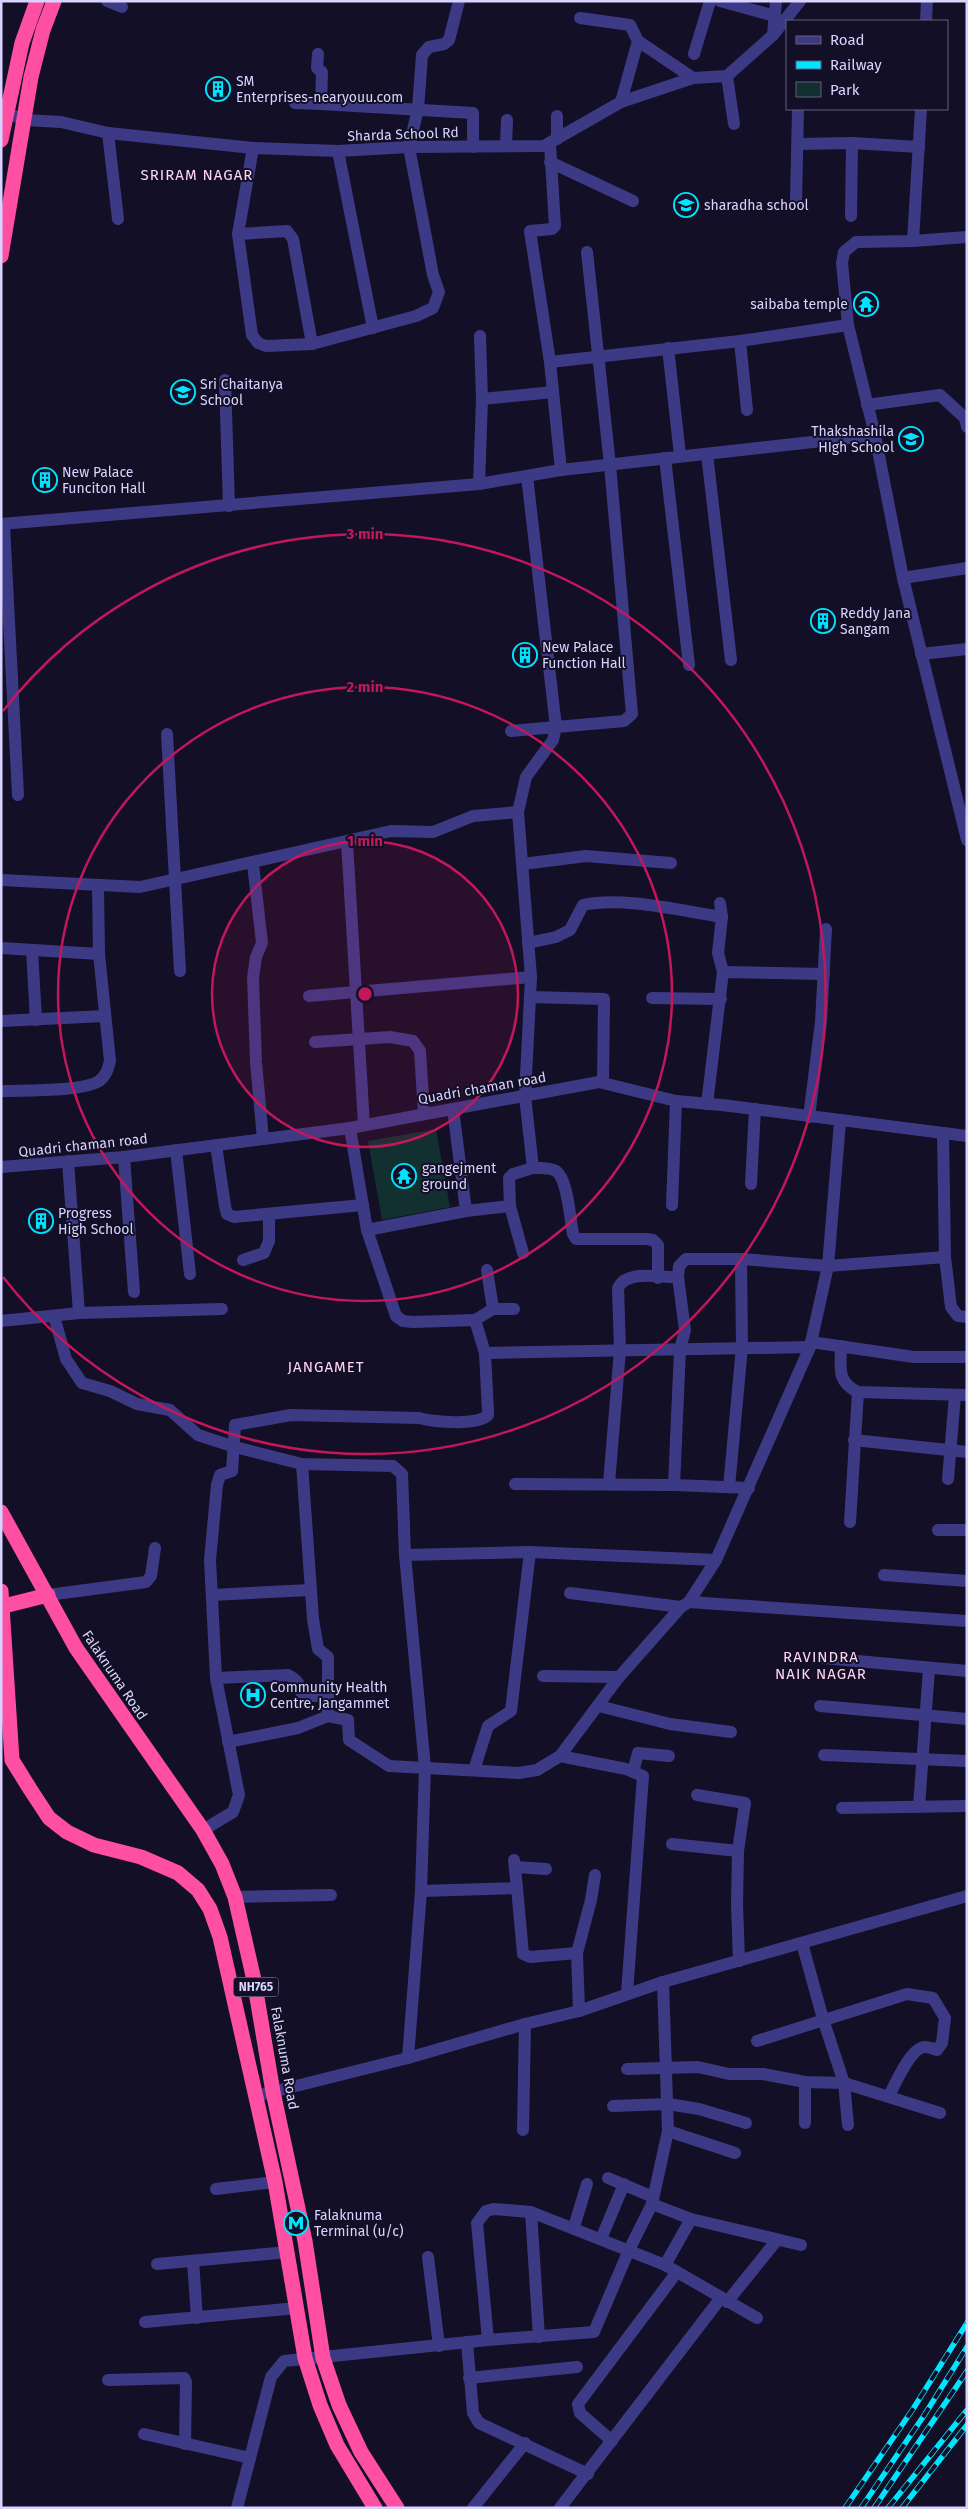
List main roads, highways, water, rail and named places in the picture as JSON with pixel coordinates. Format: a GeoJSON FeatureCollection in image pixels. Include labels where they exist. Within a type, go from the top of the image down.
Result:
{"type":"FeatureCollection","features":[{"type":"Feature","properties":{"kind":"highway"},"geometry":{"type":"LineString","coordinates":[[1,140],[22,43],[37,1]]}},
{"type":"Feature","properties":{"kind":"highway"},"geometry":{"type":"LineString","coordinates":[[1,256],[31,77],[43,30],[54,1]]}},
{"type":"Feature","properties":{"kind":"highway","name":"Falaknuma Road"},"geometry":{"type":"LineString","coordinates":[[1,1512],[76,1648],[203,1830],[222,1864],[236,1896],[254,1980],[272,2092],[305,2241],[324,2358],[339,2405],[361,2452],[397,2508]]}},
{"type":"Feature","properties":{"kind":"highway"},"geometry":{"type":"LineString","coordinates":[[2,1598],[48,1595]]}},
{"type":"Feature","properties":{"kind":"highway","name":"NH765"},"geometry":{"type":"LineString","coordinates":[[2,1598],[12,1760],[48,1818],[66,1832],[94,1845],[141,1857],[178,1873],[198,1890],[210,1909],[220,1937],[275,2182],[304,2358],[320,2405],[337,2445],[375,2508]]}},
{"type":"Feature","properties":{"kind":"highway"},"geometry":{"type":"LineString","coordinates":[[364,2492],[380,2481]]}},
{"type":"Feature","properties":{"kind":"railway"},"geometry":{"type":"LineString","coordinates":[[845,2508],[913,2409],[967,2323]]}},
{"type":"Feature","properties":{"kind":"railway"},"geometry":{"type":"LineString","coordinates":[[861,2508],[925,2414],[967,2347]]}},
{"type":"Feature","properties":{"kind":"railway"},"geometry":{"type":"LineString","coordinates":[[874,2508],[967,2371]]}},
{"type":"Feature","properties":{"kind":"railway"},"geometry":{"type":"LineString","coordinates":[[888,2508],[967,2410]]}},
{"type":"Feature","properties":{"kind":"railway"},"geometry":{"type":"LineString","coordinates":[[902,2508],[967,2425]]}},
{"type":"Feature","properties":{"kind":"place","name":"SM Enterprises-nearyouu.com"},"geometry":{"type":"Point","coordinates":[218,89]}},
{"type":"Feature","properties":{"kind":"place","name":"sharadha school"},"geometry":{"type":"Point","coordinates":[686,205]}},
{"type":"Feature","properties":{"kind":"place","name":"saibaba temple"},"geometry":{"type":"Point","coordinates":[866,304]}},
{"type":"Feature","properties":{"kind":"place","name":"Sri Chaitanya School"},"geometry":{"type":"Point","coordinates":[183,392]}},
{"type":"Feature","properties":{"kind":"place","name":"Thakshashila HIgh School"},"geometry":{"type":"Point","coordinates":[911,439]}},
{"type":"Feature","properties":{"kind":"place","name":"New Palace Funciton Hall"},"geometry":{"type":"Point","coordinates":[45,480]}},
{"type":"Feature","properties":{"kind":"place","name":"Reddy Jana Sangam"},"geometry":{"type":"Point","coordinates":[823,621]}},
{"type":"Feature","properties":{"kind":"place","name":"New Palace Function Hall"},"geometry":{"type":"Point","coordinates":[525,655]}},
{"type":"Feature","properties":{"kind":"place","name":"gangejment ground"},"geometry":{"type":"Point","coordinates":[404,1176]}},
{"type":"Feature","properties":{"kind":"place","name":"Progress High School"},"geometry":{"type":"Point","coordinates":[41,1221]}},
{"type":"Feature","properties":{"kind":"place","name":"Community Health Centre, Jangammet"},"geometry":{"type":"Point","coordinates":[253,1695]}},
{"type":"Feature","properties":{"kind":"place","name":"Falaknuma Terminal (u/c)"},"geometry":{"type":"Point","coordinates":[296,2223]}},
{"type":"Feature","properties":{"kind":"district","name":"SRIRAM NAGAR"},"geometry":{"type":"Point","coordinates":[197,175]}},
{"type":"Feature","properties":{"kind":"district","name":"JANGAMET"},"geometry":{"type":"Point","coordinates":[326,1367]}},
{"type":"Feature","properties":{"kind":"district","name":"RAVINDRA NAIK NAGAR"},"geometry":{"type":"Point","coordinates":[821,1666]}}]}
